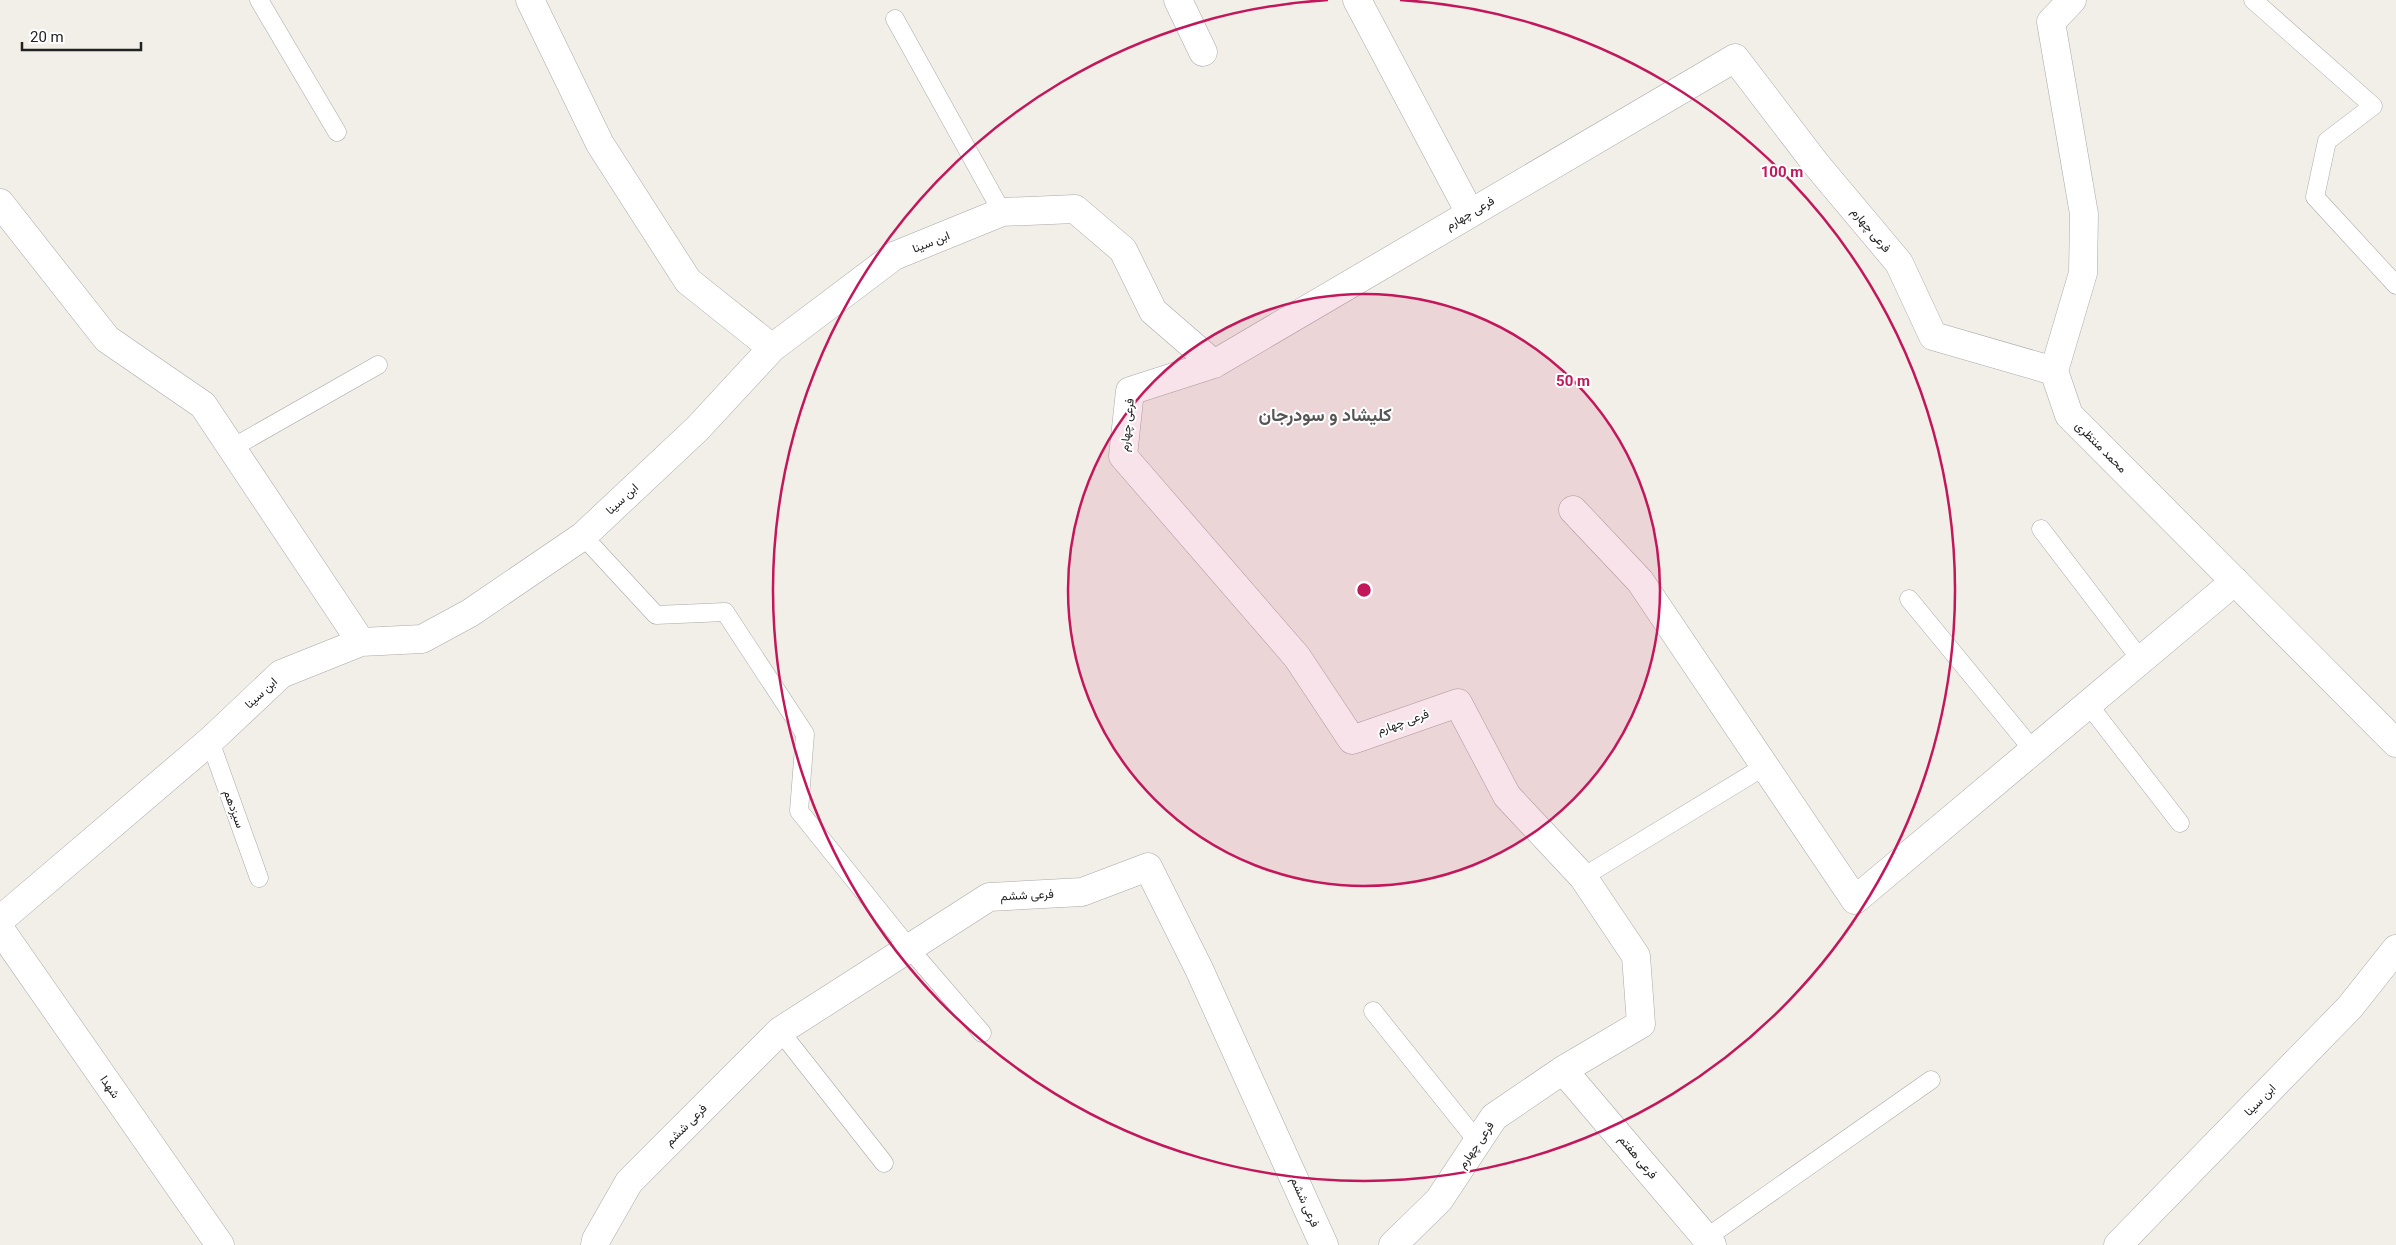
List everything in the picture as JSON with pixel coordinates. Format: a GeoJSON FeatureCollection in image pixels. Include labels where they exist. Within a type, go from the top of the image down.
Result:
{"type":"FeatureCollection","features":[{"type":"Feature","properties":{"kind":"street"},"geometry":{"type":"LineString","coordinates":[[530,0],[600,144],[688,280],[772,348]]}},
{"type":"Feature","properties":{"kind":"street"},"geometry":{"type":"LineString","coordinates":[[1178,0],[1203,52]]}},
{"type":"Feature","properties":{"kind":"street"},"geometry":{"type":"LineString","coordinates":[[1357,0],[1470,213]]}},
{"type":"Feature","properties":{"kind":"street"},"geometry":{"type":"LineString","coordinates":[[2054,371],[2083,272],[2084,214],[2051,22],[2072,0]]}},
{"type":"Feature","properties":{"kind":"street","name":"فرعی چهارم"},"geometry":{"type":"LineString","coordinates":[[1393,1245],[1439,1200],[1494,1117],[1564,1070],[1641,1024],[1636,956],[1583,878],[1507,796],[1458,703],[1352,740],[1296,657],[1123,456],[1130,391],[1214,364],[1734,58],[1816,164],[1899,263],[1933,336],[2054,371]]}},
{"type":"Feature","properties":{"kind":"street"},"geometry":{"type":"LineString","coordinates":[[0,203],[107,339],[203,405],[361,642]]}},
{"type":"Feature","properties":{"kind":"street","name":"ابن سینا"},"geometry":{"type":"LineString","coordinates":[[0,920],[210,741],[281,674],[361,642],[422,640],[470,614],[583,536],[698,429],[772,348],[894,256],[1002,212],[1075,209],[1122,250],[1153,311],[1214,364]]}},
{"type":"Feature","properties":{"kind":"street","name":"محمد منتظری"},"geometry":{"type":"LineString","coordinates":[[2054,371],[2069,415],[2396,742]]}},
{"type":"Feature","properties":{"kind":"street"},"geometry":{"type":"LineString","coordinates":[[1573,510],[1640,581],[1855,900],[2235,581]]}},
{"type":"Feature","properties":{"kind":"street","name":"فرعی ششم"},"geometry":{"type":"LineString","coordinates":[[595,1245],[629,1182],[780,1031],[989,897],[1082,892],[1148,868],[1199,969],[1324,1245]]}},
{"type":"Feature","properties":{"kind":"street","name":"شهدا"},"geometry":{"type":"LineString","coordinates":[[0,929],[220,1245]]}},
{"type":"Feature","properties":{"kind":"street","name":"ابن سینا"},"geometry":{"type":"LineString","coordinates":[[2118,1245],[2350,1007],[2396,949]]}},
{"type":"Feature","properties":{"kind":"street","name":"فرعی هفتم"},"geometry":{"type":"LineString","coordinates":[[1564,1070],[1709,1242]]}},
{"type":"Feature","properties":{"kind":"lane"},"geometry":{"type":"LineString","coordinates":[[259,0],[337,132]]}},
{"type":"Feature","properties":{"kind":"lane"},"geometry":{"type":"LineString","coordinates":[[2252,0],[2373,106],[2327,141],[2315,197],[2396,285]]}},
{"type":"Feature","properties":{"kind":"lane"},"geometry":{"type":"LineString","coordinates":[[895,19],[1002,212]]}},
{"type":"Feature","properties":{"kind":"lane"},"geometry":{"type":"LineString","coordinates":[[232,448],[378,366]]}},
{"type":"Feature","properties":{"kind":"lane"},"geometry":{"type":"LineString","coordinates":[[2041,529],[2141,660]]}},
{"type":"Feature","properties":{"kind":"lane"},"geometry":{"type":"LineString","coordinates":[[583,536],[656,615],[725,612],[805,734],[799,811],[909,948],[982,1033]]}},
{"type":"Feature","properties":{"kind":"lane"},"geometry":{"type":"LineString","coordinates":[[1909,599],[2033,750]]}},
{"type":"Feature","properties":{"kind":"lane"},"geometry":{"type":"LineString","coordinates":[[2088,704],[2180,823]]}},
{"type":"Feature","properties":{"kind":"lane","name":"سیزدهم"},"geometry":{"type":"LineString","coordinates":[[210,741],[259,878]]}},
{"type":"Feature","properties":{"kind":"lane"},"geometry":{"type":"LineString","coordinates":[[1583,878],[1765,766]]}},
{"type":"Feature","properties":{"kind":"lane"},"geometry":{"type":"LineString","coordinates":[[1374,1011],[1478,1142]]}},
{"type":"Feature","properties":{"kind":"lane"},"geometry":{"type":"LineString","coordinates":[[780,1031],[884,1164]]}},
{"type":"Feature","properties":{"kind":"lane"},"geometry":{"type":"LineString","coordinates":[[1709,1242],[1931,1080]]}},
{"type":"Feature","properties":{"kind":"district","name":"کلیشاد و سودرجان"},"geometry":{"type":"Point","coordinates":[1325,415]}}]}
